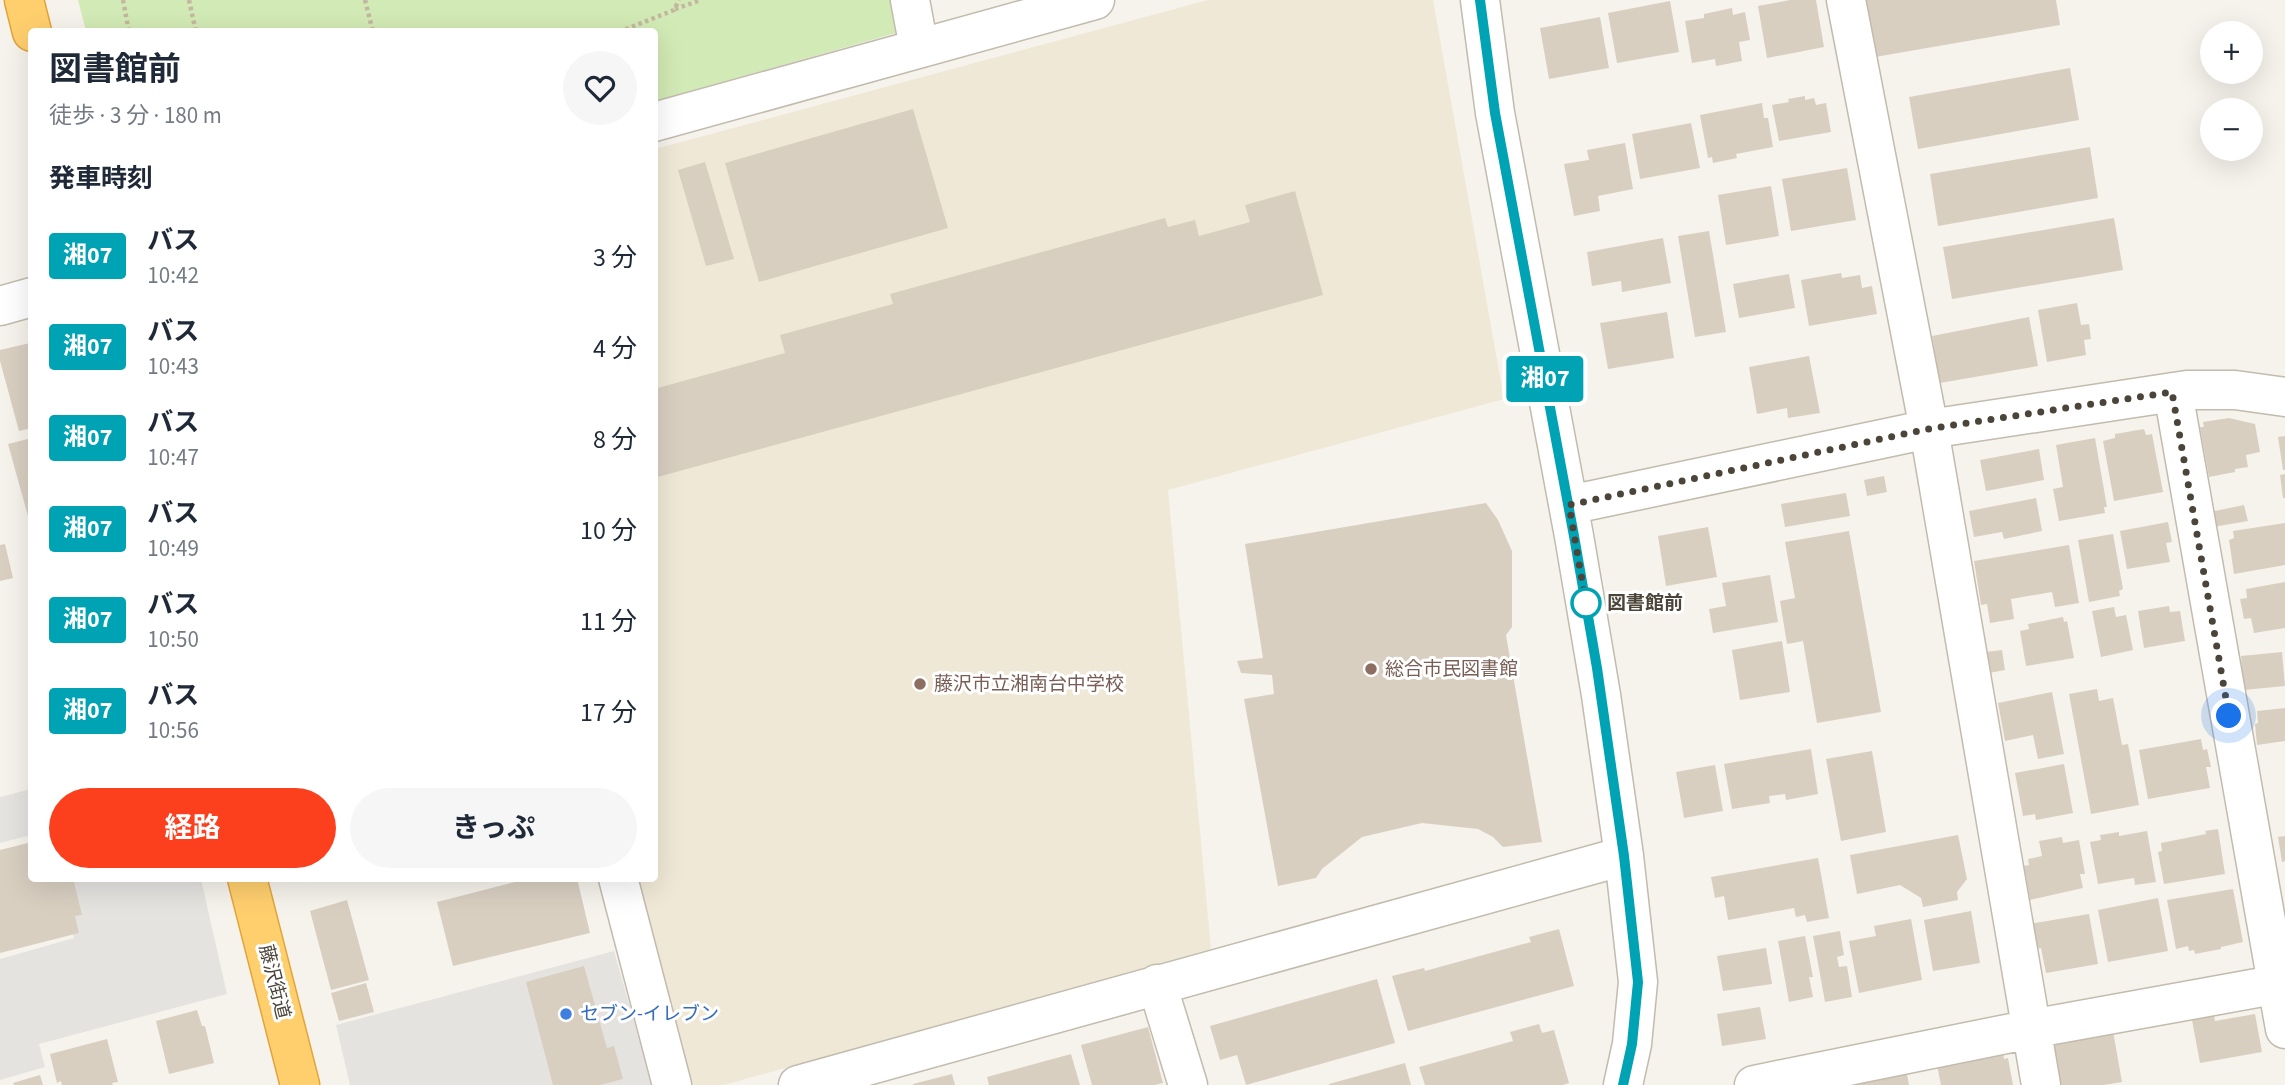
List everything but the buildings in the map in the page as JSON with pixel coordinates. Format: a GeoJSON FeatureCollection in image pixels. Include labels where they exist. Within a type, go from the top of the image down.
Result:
{"type":"FeatureCollection","features":[{"type":"Feature","properties":{"kind":"highway"},"geometry":{"type":"LineString","coordinates":[[24,0],[31,28]]}},
{"type":"Feature","properties":{"kind":"highway","name":"藤沢街道"},"geometry":{"type":"LineString","coordinates":[[248,882],[300,1085]]}},
{"type":"Feature","properties":{"kind":"street"},"geometry":{"type":"LineString","coordinates":[[910,0],[919,48]]}},
{"type":"Feature","properties":{"kind":"street"},"geometry":{"type":"LineString","coordinates":[[658,121],[1095,0]]}},
{"type":"Feature","properties":{"kind":"street"},"geometry":{"type":"LineString","coordinates":[[1480,0],[1495,113],[1569,505],[1601,695],[1624,856],[1638,982],[1632,1044],[1623,1085]]}},
{"type":"Feature","properties":{"kind":"street"},"geometry":{"type":"LineString","coordinates":[[1846,0],[1928,429],[2041,1085]]}},
{"type":"Feature","properties":{"kind":"street"},"geometry":{"type":"LineString","coordinates":[[0,306],[28,299]]}},
{"type":"Feature","properties":{"kind":"street"},"geometry":{"type":"LineString","coordinates":[[1569,505],[1928,429],[2172,392],[2235,390],[2285,397]]}},
{"type":"Feature","properties":{"kind":"street"},"geometry":{"type":"LineString","coordinates":[[2172,392],[2281,984],[2285,1029]]}},
{"type":"Feature","properties":{"kind":"street"},"geometry":{"type":"LineString","coordinates":[[798,1085],[1624,856]]}},
{"type":"Feature","properties":{"kind":"street"},"geometry":{"type":"LineString","coordinates":[[619,882],[672,1085]]}},
{"type":"Feature","properties":{"kind":"street"},"geometry":{"type":"LineString","coordinates":[[1157,984],[1188,1085]]}},
{"type":"Feature","properties":{"kind":"street"},"geometry":{"type":"LineString","coordinates":[[1754,1085],[2031,1029],[2281,984]]}},
{"type":"Feature","properties":{"kind":"path"},"geometry":{"type":"LineString","coordinates":[[123,0],[129,28]]}},
{"type":"Feature","properties":{"kind":"path"},"geometry":{"type":"LineString","coordinates":[[190,0],[195,28]]}},
{"type":"Feature","properties":{"kind":"path"},"geometry":{"type":"LineString","coordinates":[[365,0],[372,28]]}},
{"type":"Feature","properties":{"kind":"path"},"geometry":{"type":"LineString","coordinates":[[674,10],[679,0]]}},
{"type":"Feature","properties":{"kind":"path"},"geometry":{"type":"LineString","coordinates":[[630,28],[701,0]]}},
{"type":"Feature","properties":{"kind":"shaded area","name":"藤沢市立湘南台中学校"},"geometry":{"type":"Polygon","coordinates":[[[1208,0],[1433,0],[1504,399],[1168,490],[1211,949],[724,1085],[694,1085],[688,1081],[635,882],[658,882],[658,148],[1208,0]]]}},
{"type":"Feature","properties":{"kind":"shaded area"},"geometry":{"type":"Polygon","coordinates":[[[28,790],[28,836],[0,843],[0,797],[28,790]]]}},
{"type":"Feature","properties":{"kind":"shaded area"},"geometry":{"type":"Polygon","coordinates":[[[60,882],[202,882],[227,994],[39,1044],[45,1067],[0,1080],[0,959],[74,938],[60,882]]]}},
{"type":"Feature","properties":{"kind":"shaded area"},"geometry":{"type":"Polygon","coordinates":[[[614,951],[652,1085],[350,1085],[336,1025],[614,951]]]}},
{"type":"Feature","properties":{"kind":"green space"},"geometry":{"type":"Polygon","coordinates":[[[78,0],[897,0],[903,31],[658,100],[658,28],[85,28],[78,0]]]}},
{"type":"Feature","properties":{"kind":"bus line","name":"湘07"},"geometry":{"type":"LineString","coordinates":[[1480,0],[1495,113],[1597,668],[1624,856],[1638,982],[1632,1044],[1623,1085]]}},
{"type":"Feature","properties":{"kind":"place","name":"図書館前"},"geometry":{"type":"Point","coordinates":[1586,603]}},
{"type":"Feature","properties":{"kind":"place","name":"総合市民図書館"},"geometry":{"type":"Point","coordinates":[1371,669]}},
{"type":"Feature","properties":{"kind":"place","name":"藤沢市立湘南台中学校"},"geometry":{"type":"Point","coordinates":[920,684]}},
{"type":"Feature","properties":{"kind":"place","name":"セブン-イレブン"},"geometry":{"type":"Point","coordinates":[566,1014]}},
{"type":"Feature","properties":{"kind":"route"},"geometry":{"type":"LineString","coordinates":[[1586,603],[1588,615],[1569,505],[1928,429],[2172,392],[2229,716]]}}]}
